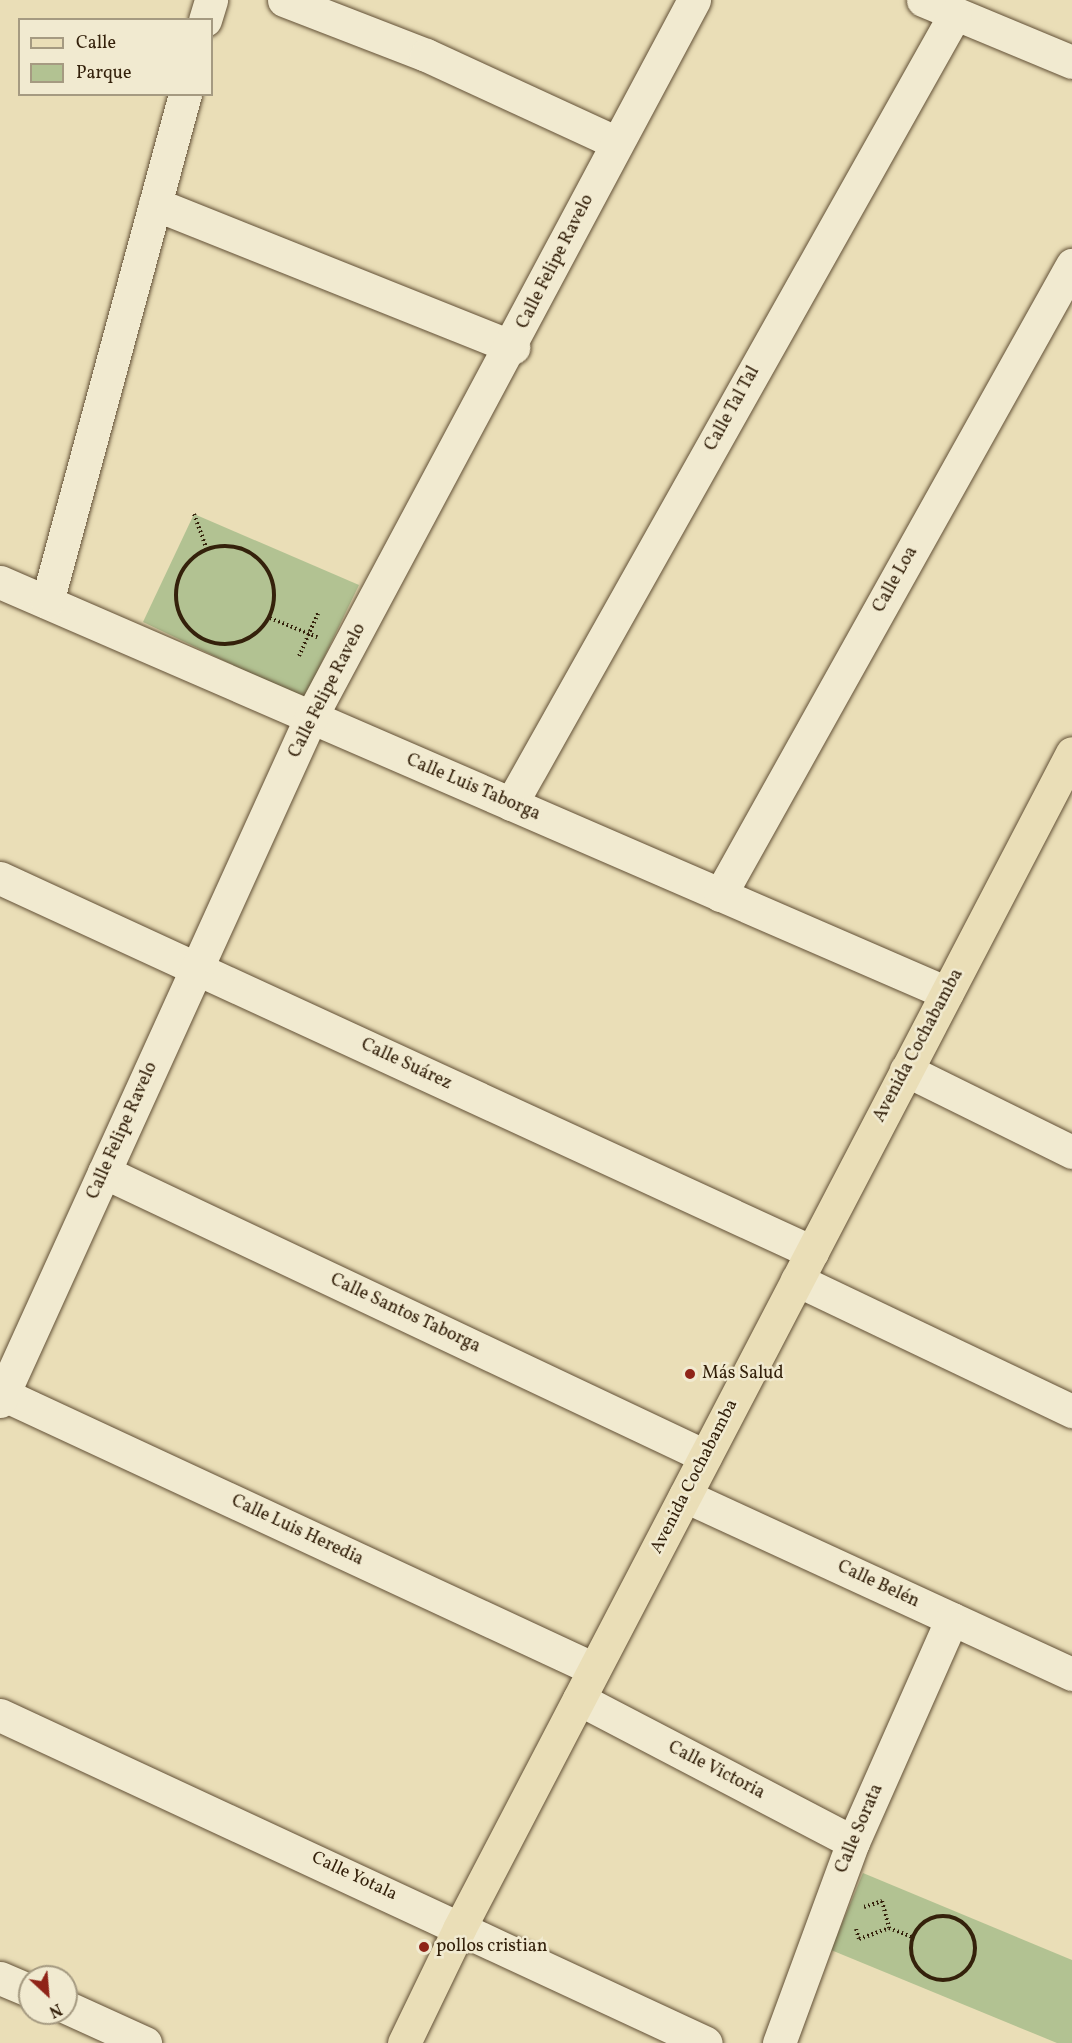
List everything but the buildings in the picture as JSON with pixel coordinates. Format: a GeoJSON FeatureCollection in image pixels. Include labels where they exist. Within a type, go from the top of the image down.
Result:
{"type":"FeatureCollection","features":[{"type":"Feature","properties":{"kind":"main road","name":"Avenida Cochabamba"},"geometry":{"type":"LineString","coordinates":[[404,2043],[459,1929],[1072,753]]}},
{"type":"Feature","properties":{"kind":"street"},"geometry":{"type":"LineString","coordinates":[[206,18],[211,0]]}},
{"type":"Feature","properties":{"kind":"street"},"geometry":{"type":"LineString","coordinates":[[284,0],[426,55],[617,143]]}},
{"type":"Feature","properties":{"kind":"street","name":"Calle Felipe Ravelo"},"geometry":{"type":"LineString","coordinates":[[1,1396],[311,717],[513,346],[617,143],[694,0]]}},
{"type":"Feature","properties":{"kind":"street"},"geometry":{"type":"LineString","coordinates":[[923,0],[1072,62]]}},
{"type":"Feature","properties":{"kind":"street","name":"Calle Tal Tal"},"geometry":{"type":"LineString","coordinates":[[511,804],[955,14]]}},
{"type":"Feature","properties":{"kind":"street"},"geometry":{"type":"LineString","coordinates":[[47,602],[184,96]]}},
{"type":"Feature","properties":{"kind":"street"},"geometry":{"type":"LineString","coordinates":[[155,204],[513,346]]}},
{"type":"Feature","properties":{"kind":"street","name":"Calle Loa"},"geometry":{"type":"LineString","coordinates":[[720,895],[1072,264]]}},
{"type":"Feature","properties":{"kind":"street","name":"Calle Luis Taborga"},"geometry":{"type":"LineString","coordinates":[[0,582],[947,993]]}},
{"type":"Feature","properties":{"kind":"street","name":"Calle Suárez"},"geometry":{"type":"LineString","coordinates":[[0,878],[197,969],[804,1266],[1072,1411]]}},
{"type":"Feature","properties":{"kind":"street"},"geometry":{"type":"LineString","coordinates":[[906,1070],[1072,1152]]}},
{"type":"Feature","properties":{"kind":"street","name":"Calle Santos Taborga"},"geometry":{"type":"LineString","coordinates":[[104,1172],[705,1456]]}},
{"type":"Feature","properties":{"kind":"street","name":"Calle Luis Heredia"},"geometry":{"type":"LineString","coordinates":[[1,1396],[594,1669]]}},
{"type":"Feature","properties":{"kind":"street","name":"Calle Belén"},"geometry":{"type":"LineString","coordinates":[[685,1496],[1072,1674]]}},
{"type":"Feature","properties":{"kind":"street","name":"Calle Sorata"},"geometry":{"type":"LineString","coordinates":[[779,2043],[840,1908],[853,1842],[952,1619]]}},
{"type":"Feature","properties":{"kind":"street","name":"Calle Victoria"},"geometry":{"type":"LineString","coordinates":[[579,1699],[853,1842]]}},
{"type":"Feature","properties":{"kind":"street","name":"Calle Yotala"},"geometry":{"type":"LineString","coordinates":[[0,1714],[412,1904],[459,1929],[706,2043]]}},
{"type":"Feature","properties":{"kind":"street"},"geometry":{"type":"LineString","coordinates":[[0,1978],[18,1986]]}},
{"type":"Feature","properties":{"kind":"street"},"geometry":{"type":"LineString","coordinates":[[78,2012],[145,2043]]}},
{"type":"Feature","properties":{"kind":"path"},"geometry":{"type":"LineString","coordinates":[[194,514],[207,549]]}},
{"type":"Feature","properties":{"kind":"path"},"geometry":{"type":"LineString","coordinates":[[241,548],[256,556],[273,584],[270,618],[260,630],[232,644],[216,644],[189,630],[178,609],[176,586],[182,571],[207,549],[241,548]]}},
{"type":"Feature","properties":{"kind":"path"},"geometry":{"type":"LineString","coordinates":[[299,656],[319,611]]}},
{"type":"Feature","properties":{"kind":"path"},"geometry":{"type":"LineString","coordinates":[[270,618],[348,650]]}},
{"type":"Feature","properties":{"kind":"path"},"geometry":{"type":"LineString","coordinates":[[889,1928],[882,1901],[840,1908],[859,1940],[889,1928],[912,1937]]}},
{"type":"Feature","properties":{"kind":"path"},"geometry":{"type":"LineString","coordinates":[[945,1916],[955,1918],[970,1931],[975,1950],[973,1960],[958,1976],[936,1980],[918,1968],[910,1948],[912,1937],[925,1921],[945,1916]]}},
{"type":"Feature","properties":{"kind":"green space"},"geometry":{"type":"Polygon","coordinates":[[[194,514],[359,585],[304,699],[143,622],[194,514]]]}},
{"type":"Feature","properties":{"kind":"green space"},"geometry":{"type":"Polygon","coordinates":[[[863,1873],[1072,1960],[1072,2043],[1057,2043],[831,1950],[863,1873]]]}},
{"type":"Feature","properties":{"kind":"place","name":"Más Salud"},"geometry":{"type":"Point","coordinates":[690,1374]}},
{"type":"Feature","properties":{"kind":"place","name":"pollos cristian"},"geometry":{"type":"Point","coordinates":[424,1947]}}]}
